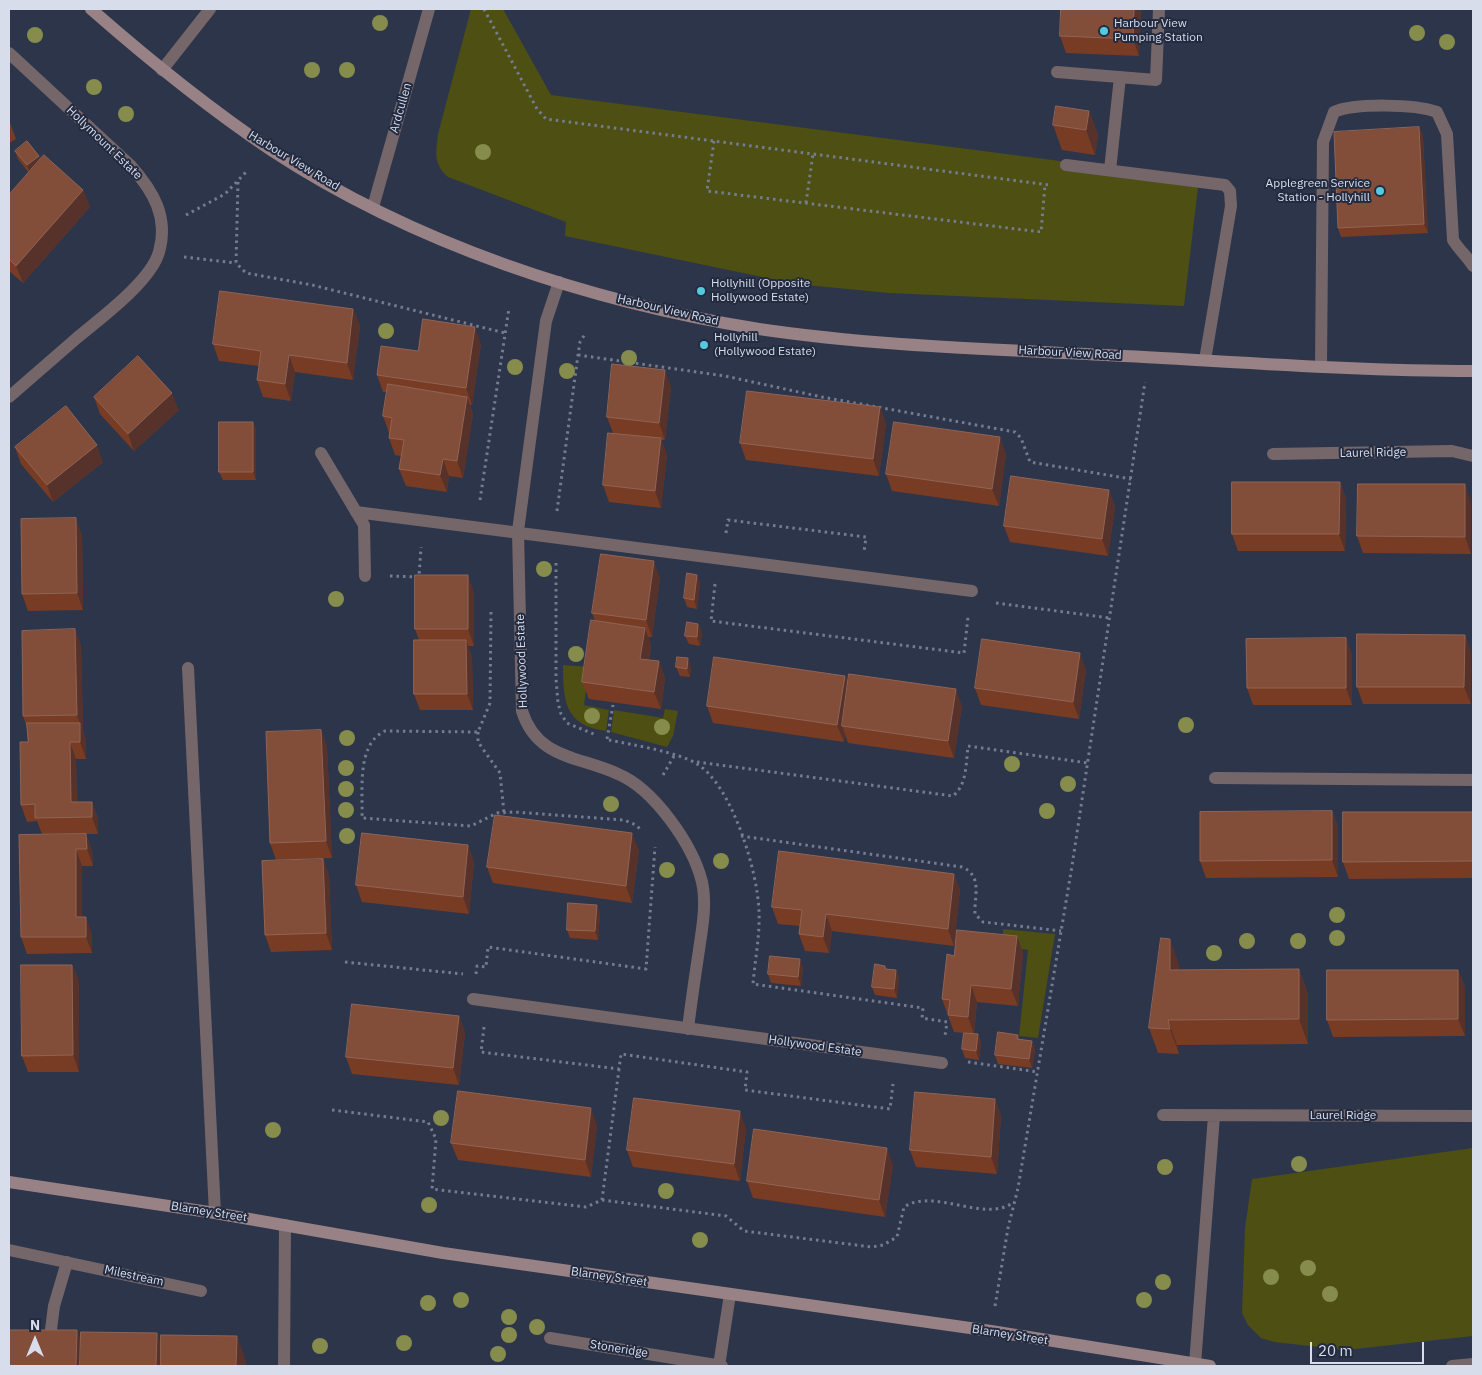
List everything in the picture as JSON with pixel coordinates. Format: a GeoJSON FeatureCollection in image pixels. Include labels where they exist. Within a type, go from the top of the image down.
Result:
{"type":"FeatureCollection","features":[{"type":"Feature","properties":{"kind":"street","name":"Harbour View Road"},"geometry":{"type":"LineString","coordinates":[[91,9],[162,70],[219,114],[274,152],[373,207],[464,248],[559,282],[642,306],[763,329],[942,346],[1205,360],[1473,371]]}},
{"type":"Feature","properties":{"kind":"street"},"geometry":{"type":"LineString","coordinates":[[162,70],[210,9]]}},
{"type":"Feature","properties":{"kind":"street","name":"Ardcullen"},"geometry":{"type":"LineString","coordinates":[[373,207],[429,9]]}},
{"type":"Feature","properties":{"kind":"street"},"geometry":{"type":"LineString","coordinates":[[1057,72],[1156,80],[1159,9]]}},
{"type":"Feature","properties":{"kind":"street","name":"Hollymount Estate"},"geometry":{"type":"LineString","coordinates":[[9,53],[131,166],[148,185],[158,203],[161,238],[159,254],[138,286],[9,397]]}},
{"type":"Feature","properties":{"kind":"street"},"geometry":{"type":"LineString","coordinates":[[1110,170],[1120,77]]}},
{"type":"Feature","properties":{"kind":"street"},"geometry":{"type":"LineString","coordinates":[[1321,365],[1322,142],[1334,112],[1346,107],[1423,107],[1437,112],[1446,134],[1453,240],[1460,252],[1468,258],[1473,266]]}},
{"type":"Feature","properties":{"kind":"street"},"geometry":{"type":"LineString","coordinates":[[1066,165],[1225,185],[1230,191],[1231,206],[1205,360]]}},
{"type":"Feature","properties":{"kind":"street","name":"Hollywood Estate"},"geometry":{"type":"LineString","coordinates":[[559,282],[546,321],[518,531],[522,711],[526,724],[536,738],[551,750],[619,774],[635,784],[668,818],[685,843],[702,882],[704,910],[688,1029]]}},
{"type":"Feature","properties":{"kind":"street","name":"Laurel Ridge"},"geometry":{"type":"LineString","coordinates":[[1273,454],[1452,452],[1473,456]]}},
{"type":"Feature","properties":{"kind":"street"},"geometry":{"type":"LineString","coordinates":[[321,453],[364,525],[365,576]]}},
{"type":"Feature","properties":{"kind":"street"},"geometry":{"type":"LineString","coordinates":[[356,512],[518,531],[972,591]]}},
{"type":"Feature","properties":{"kind":"street"},"geometry":{"type":"LineString","coordinates":[[188,668],[215,1213]]}},
{"type":"Feature","properties":{"kind":"street"},"geometry":{"type":"LineString","coordinates":[[1215,778],[1473,780]]}},
{"type":"Feature","properties":{"kind":"street","name":"Hollywood Estate"},"geometry":{"type":"LineString","coordinates":[[473,999],[688,1029],[942,1061]]}},
{"type":"Feature","properties":{"kind":"street","name":"Laurel Ridge"},"geometry":{"type":"LineString","coordinates":[[1163,1115],[1473,1116]]}},
{"type":"Feature","properties":{"kind":"street"},"geometry":{"type":"LineString","coordinates":[[1195,1364],[1214,1116]]}},
{"type":"Feature","properties":{"kind":"street","name":"Blarney Street"},"geometry":{"type":"LineString","coordinates":[[9,1182],[215,1213],[443,1253],[991,1331],[1210,1366]]}},
{"type":"Feature","properties":{"kind":"street"},"geometry":{"type":"LineString","coordinates":[[284,1366],[285,1225]]}},
{"type":"Feature","properties":{"kind":"street","name":"Milestream"},"geometry":{"type":"LineString","coordinates":[[9,1250],[201,1291]]}},
{"type":"Feature","properties":{"kind":"street"},"geometry":{"type":"LineString","coordinates":[[49,1345],[54,1306],[67,1262]]}},
{"type":"Feature","properties":{"kind":"street","name":"Stoneridge"},"geometry":{"type":"LineString","coordinates":[[550,1338],[721,1366],[730,1294]]}},
{"type":"Feature","properties":{"kind":"street"},"geometry":{"type":"LineString","coordinates":[[1452,1366],[1473,1364]]}},
{"type":"Feature","properties":{"kind":"path"},"geometry":{"type":"LineString","coordinates":[[484,9],[537,109],[546,119],[1054,186]]}},
{"type":"Feature","properties":{"kind":"path"},"geometry":{"type":"LineString","coordinates":[[714,141],[707,191],[1041,232],[1046,185]]}},
{"type":"Feature","properties":{"kind":"path"},"geometry":{"type":"LineString","coordinates":[[806,203],[812,154]]}},
{"type":"Feature","properties":{"kind":"path"},"geometry":{"type":"LineString","coordinates":[[182,217],[225,194],[248,170]]}},
{"type":"Feature","properties":{"kind":"path"},"geometry":{"type":"LineString","coordinates":[[236,262],[238,182]]}},
{"type":"Feature","properties":{"kind":"path"},"geometry":{"type":"LineString","coordinates":[[200,259],[236,262],[246,273],[312,286],[505,333]]}},
{"type":"Feature","properties":{"kind":"path"},"geometry":{"type":"LineString","coordinates":[[476,526],[509,308]]}},
{"type":"Feature","properties":{"kind":"path"},"geometry":{"type":"LineString","coordinates":[[586,334],[580,342],[578,355],[558,505],[556,537],[556,679],[558,703],[561,714],[567,722],[607,739],[691,761],[953,796],[958,792],[964,779],[968,746],[1088,763]]}},
{"type":"Feature","properties":{"kind":"path"},"geometry":{"type":"LineString","coordinates":[[578,355],[725,376],[1015,432],[1022,438],[1030,462],[1131,479]]}},
{"type":"Feature","properties":{"kind":"path"},"geometry":{"type":"LineString","coordinates":[[997,1300],[1038,1072],[1088,763],[1148,357]]}},
{"type":"Feature","properties":{"kind":"path"},"geometry":{"type":"LineString","coordinates":[[419,577],[420,547],[430,547]]}},
{"type":"Feature","properties":{"kind":"path"},"geometry":{"type":"LineString","coordinates":[[989,602],[1110,618]]}},
{"type":"Feature","properties":{"kind":"path"},"geometry":{"type":"LineString","coordinates":[[491,609],[490,703],[478,732],[478,742],[500,773],[504,813]]}},
{"type":"Feature","properties":{"kind":"path"},"geometry":{"type":"LineString","coordinates":[[607,739],[613,705]]}},
{"type":"Feature","properties":{"kind":"path"},"geometry":{"type":"LineString","coordinates":[[478,732],[385,731],[378,735],[367,753],[362,818],[471,826],[497,814],[514,812],[624,820],[636,825],[643,832]]}},
{"type":"Feature","properties":{"kind":"path"},"geometry":{"type":"LineString","coordinates":[[691,761],[706,771],[726,800],[741,836],[754,876],[759,912],[753,984],[923,1008],[922,1018],[947,1022],[942,1061],[1038,1072]]}},
{"type":"Feature","properties":{"kind":"path"},"geometry":{"type":"LineString","coordinates":[[741,836],[962,867],[972,874],[977,881],[975,914],[983,922],[1061,931]]}},
{"type":"Feature","properties":{"kind":"path"},"geometry":{"type":"LineString","coordinates":[[477,966],[486,968],[488,947],[646,969],[656,843]]}},
{"type":"Feature","properties":{"kind":"path"},"geometry":{"type":"LineString","coordinates":[[345,962],[476,976]]}},
{"type":"Feature","properties":{"kind":"path"},"geometry":{"type":"LineString","coordinates":[[473,999],[472,1013],[486,1014],[481,1052],[619,1069]]}},
{"type":"Feature","properties":{"kind":"path"},"geometry":{"type":"LineString","coordinates":[[602,1200],[621,1054],[747,1072],[745,1090],[890,1109],[894,1074]]}},
{"type":"Feature","properties":{"kind":"path"},"geometry":{"type":"LineString","coordinates":[[332,1110],[428,1122],[436,1139],[432,1189],[580,1208],[602,1200],[726,1216],[744,1231],[872,1247],[883,1246],[897,1236],[904,1207],[918,1200],[992,1208],[1004,1208],[1014,1202]]}},
{"type":"Feature","properties":{"kind":"shaded area"},"geometry":{"type":"Polygon","coordinates":[[[471,9],[503,9],[551,95],[1199,179],[1184,306],[889,293],[796,284],[565,236],[566,222],[448,177],[440,167],[436,152],[438,134],[471,9]]]}},
{"type":"Feature","properties":{"kind":"shaded area"},"geometry":{"type":"Polygon","coordinates":[[[563,665],[589,667],[584,705],[609,710],[606,731],[592,728],[574,717],[566,700],[563,665]]]}},
{"type":"Feature","properties":{"kind":"shaded area"},"geometry":{"type":"Polygon","coordinates":[[[665,709],[678,711],[673,736],[667,747],[611,732],[614,710],[663,718],[665,709]]]}},
{"type":"Feature","properties":{"kind":"shaded area"},"geometry":{"type":"Polygon","coordinates":[[[1003,929],[1055,934],[1038,1038],[1019,1036],[1028,950],[1007,947],[1003,943],[1003,929]]]}},
{"type":"Feature","properties":{"kind":"shaded area"},"geometry":{"type":"Polygon","coordinates":[[[1473,1148],[1473,1336],[1346,1350],[1274,1342],[1261,1338],[1248,1325],[1242,1313],[1245,1228],[1252,1179],[1473,1148]]]}},
{"type":"Feature","properties":{"kind":"building"},"geometry":{"type":"Polygon","coordinates":[[[1061,9],[1134,9],[1133,39],[1060,36],[1061,9]]]}},
{"type":"Feature","properties":{"kind":"building"},"geometry":{"type":"Polygon","coordinates":[[[1056,106],[1089,111],[1086,130],[1053,125],[1056,106]]]}},
{"type":"Feature","properties":{"kind":"building"},"geometry":{"type":"Polygon","coordinates":[[[1419,127],[1424,224],[1338,228],[1334,132],[1419,127]]]}},
{"type":"Feature","properties":{"kind":"building"},"geometry":{"type":"Polygon","coordinates":[[[27,141],[39,156],[27,165],[15,151],[27,141]]]}},
{"type":"Feature","properties":{"kind":"building"},"geometry":{"type":"Polygon","coordinates":[[[44,155],[83,190],[16,266],[9,259],[9,195],[44,155]]]}},
{"type":"Feature","properties":{"kind":"building"},"geometry":{"type":"Polygon","coordinates":[[[220,291],[353,309],[347,363],[289,355],[285,384],[257,380],[261,351],[213,344],[220,291]]]}},
{"type":"Feature","properties":{"kind":"building"},"geometry":{"type":"Polygon","coordinates":[[[423,319],[475,327],[466,388],[377,375],[381,346],[418,351],[423,319]]]}},
{"type":"Feature","properties":{"kind":"building"},"geometry":{"type":"Polygon","coordinates":[[[138,356],[172,393],[128,434],[94,397],[138,356]]]}},
{"type":"Feature","properties":{"kind":"building"},"geometry":{"type":"Polygon","coordinates":[[[612,364],[665,370],[659,423],[607,417],[612,364]]]}},
{"type":"Feature","properties":{"kind":"building"},"geometry":{"type":"Polygon","coordinates":[[[388,384],[467,397],[457,461],[443,459],[440,475],[399,469],[404,440],[389,438],[392,418],[383,416],[388,384]]]}},
{"type":"Feature","properties":{"kind":"building"},"geometry":{"type":"Polygon","coordinates":[[[747,391],[880,407],[873,459],[740,443],[747,391]]]}},
{"type":"Feature","properties":{"kind":"building"},"geometry":{"type":"Polygon","coordinates":[[[66,406],[97,445],[47,485],[15,447],[66,406]]]}},
{"type":"Feature","properties":{"kind":"building"},"geometry":{"type":"Polygon","coordinates":[[[219,422],[253,422],[253,472],[219,472],[219,422]]]}},
{"type":"Feature","properties":{"kind":"building"},"geometry":{"type":"Polygon","coordinates":[[[894,422],[1000,437],[992,489],[886,474],[894,422]]]}},
{"type":"Feature","properties":{"kind":"building"},"geometry":{"type":"Polygon","coordinates":[[[608,433],[661,438],[655,491],[603,485],[608,433]]]}},
{"type":"Feature","properties":{"kind":"building"},"geometry":{"type":"Polygon","coordinates":[[[1011,476],[1109,490],[1102,539],[1004,526],[1011,476]]]}},
{"type":"Feature","properties":{"kind":"building"},"geometry":{"type":"Polygon","coordinates":[[[1232,482],[1340,482],[1339,534],[1232,534],[1232,482]]]}},
{"type":"Feature","properties":{"kind":"building"},"geometry":{"type":"Polygon","coordinates":[[[1358,484],[1465,484],[1465,537],[1357,536],[1358,484]]]}},
{"type":"Feature","properties":{"kind":"building"},"geometry":{"type":"Polygon","coordinates":[[[76,518],[77,593],[22,594],[21,519],[76,518]]]}},
{"type":"Feature","properties":{"kind":"building"},"geometry":{"type":"Polygon","coordinates":[[[601,554],[654,561],[646,620],[592,613],[601,554]]]}},
{"type":"Feature","properties":{"kind":"building"},"geometry":{"type":"Polygon","coordinates":[[[687,573],[697,575],[694,600],[684,598],[687,573]]]}},
{"type":"Feature","properties":{"kind":"building"},"geometry":{"type":"Polygon","coordinates":[[[415,575],[468,575],[468,629],[415,629],[415,575]]]}},
{"type":"Feature","properties":{"kind":"building"},"geometry":{"type":"Polygon","coordinates":[[[591,620],[645,628],[640,659],[659,661],[654,692],[582,682],[591,620]]]}},
{"type":"Feature","properties":{"kind":"building"},"geometry":{"type":"Polygon","coordinates":[[[687,622],[698,624],[697,637],[685,636],[687,622]]]}},
{"type":"Feature","properties":{"kind":"building"},"geometry":{"type":"Polygon","coordinates":[[[75,629],[77,715],[23,716],[22,631],[75,629]]]}},
{"type":"Feature","properties":{"kind":"building"},"geometry":{"type":"Polygon","coordinates":[[[1357,634],[1465,635],[1464,687],[1357,687],[1357,634]]]}},
{"type":"Feature","properties":{"kind":"building"},"geometry":{"type":"Polygon","coordinates":[[[1346,638],[1346,688],[1247,688],[1246,639],[1346,638]]]}},
{"type":"Feature","properties":{"kind":"building"},"geometry":{"type":"Polygon","coordinates":[[[982,639],[1080,653],[1073,702],[975,688],[982,639]]]}},
{"type":"Feature","properties":{"kind":"building"},"geometry":{"type":"Polygon","coordinates":[[[414,640],[466,640],[467,694],[414,694],[414,640]]]}},
{"type":"Feature","properties":{"kind":"building"},"geometry":{"type":"Polygon","coordinates":[[[677,657],[688,658],[687,669],[676,667],[677,657]]]}},
{"type":"Feature","properties":{"kind":"building"},"geometry":{"type":"Polygon","coordinates":[[[714,657],[845,676],[837,725],[707,706],[714,657]]]}},
{"type":"Feature","properties":{"kind":"building"},"geometry":{"type":"Polygon","coordinates":[[[849,674],[956,689],[948,741],[842,726],[849,674]]]}},
{"type":"Feature","properties":{"kind":"building"},"geometry":{"type":"Polygon","coordinates":[[[27,723],[80,723],[80,742],[70,742],[71,802],[92,802],[92,817],[35,818],[35,804],[21,805],[20,742],[28,742],[27,723]]]}},
{"type":"Feature","properties":{"kind":"building"},"geometry":{"type":"Polygon","coordinates":[[[321,730],[326,841],[270,843],[266,732],[321,730]]]}},
{"type":"Feature","properties":{"kind":"building"},"geometry":{"type":"Polygon","coordinates":[[[1332,811],[1332,860],[1200,861],[1200,812],[1332,811]]]}},
{"type":"Feature","properties":{"kind":"building"},"geometry":{"type":"Polygon","coordinates":[[[1343,812],[1473,812],[1473,861],[1343,862],[1343,812]]]}},
{"type":"Feature","properties":{"kind":"building"},"geometry":{"type":"Polygon","coordinates":[[[495,815],[632,833],[626,886],[487,867],[495,815]]]}},
{"type":"Feature","properties":{"kind":"building"},"geometry":{"type":"Polygon","coordinates":[[[362,833],[468,845],[463,897],[356,885],[362,833]]]}},
{"type":"Feature","properties":{"kind":"building"},"geometry":{"type":"Polygon","coordinates":[[[86,834],[87,849],[76,849],[76,917],[86,917],[86,937],[21,937],[19,835],[86,834]]]}},
{"type":"Feature","properties":{"kind":"building"},"geometry":{"type":"Polygon","coordinates":[[[779,851],[954,874],[948,929],[826,914],[823,937],[799,934],[802,910],[772,907],[779,851]]]}},
{"type":"Feature","properties":{"kind":"building"},"geometry":{"type":"Polygon","coordinates":[[[323,859],[326,933],[265,935],[262,861],[323,859]]]}},
{"type":"Feature","properties":{"kind":"building"},"geometry":{"type":"Polygon","coordinates":[[[568,903],[597,905],[595,931],[567,930],[568,903]]]}},
{"type":"Feature","properties":{"kind":"building"},"geometry":{"type":"Polygon","coordinates":[[[957,930],[1017,936],[1011,989],[971,985],[968,1017],[948,1015],[950,1000],[942,999],[947,954],[954,956],[957,930]]]}},
{"type":"Feature","properties":{"kind":"building"},"geometry":{"type":"Polygon","coordinates":[[[1161,938],[1170,939],[1170,970],[1299,969],[1299,1019],[1168,1020],[1170,1029],[1149,1028],[1161,938]]]}},
{"type":"Feature","properties":{"kind":"building"},"geometry":{"type":"Polygon","coordinates":[[[770,956],[800,959],[798,977],[768,974],[770,956]]]}},
{"type":"Feature","properties":{"kind":"building"},"geometry":{"type":"Polygon","coordinates":[[[875,964],[885,966],[885,969],[896,970],[894,989],[872,987],[875,964]]]}},
{"type":"Feature","properties":{"kind":"building"},"geometry":{"type":"Polygon","coordinates":[[[21,965],[72,965],[73,1055],[22,1056],[21,965]]]}},
{"type":"Feature","properties":{"kind":"building"},"geometry":{"type":"Polygon","coordinates":[[[1327,970],[1458,970],[1458,1019],[1327,1020],[1327,970]]]}},
{"type":"Feature","properties":{"kind":"building"},"geometry":{"type":"Polygon","coordinates":[[[352,1004],[459,1016],[453,1068],[346,1057],[352,1004]]]}},
{"type":"Feature","properties":{"kind":"building"},"geometry":{"type":"Polygon","coordinates":[[[998,1032],[1018,1035],[1017,1039],[1032,1041],[1029,1059],[995,1055],[998,1032]]]}},
{"type":"Feature","properties":{"kind":"building"},"geometry":{"type":"Polygon","coordinates":[[[964,1033],[978,1034],[976,1051],[962,1049],[964,1033]]]}},
{"type":"Feature","properties":{"kind":"building"},"geometry":{"type":"Polygon","coordinates":[[[458,1091],[591,1108],[585,1160],[451,1143],[458,1091]]]}},
{"type":"Feature","properties":{"kind":"building"},"geometry":{"type":"Polygon","coordinates":[[[915,1092],[995,1099],[991,1157],[910,1150],[915,1092]]]}},
{"type":"Feature","properties":{"kind":"building"},"geometry":{"type":"Polygon","coordinates":[[[634,1098],[740,1111],[734,1164],[627,1150],[634,1098]]]}},
{"type":"Feature","properties":{"kind":"building"},"geometry":{"type":"Polygon","coordinates":[[[754,1129],[887,1148],[879,1200],[747,1181],[754,1129]]]}},
{"type":"Feature","properties":{"kind":"building"},"geometry":{"type":"Polygon","coordinates":[[[9,1330],[77,1330],[76,1366],[9,1366],[9,1330]]]}},
{"type":"Feature","properties":{"kind":"building"},"geometry":{"type":"Polygon","coordinates":[[[81,1332],[157,1333],[156,1366],[80,1366],[81,1332]]]}},
{"type":"Feature","properties":{"kind":"building"},"geometry":{"type":"Polygon","coordinates":[[[161,1335],[237,1336],[236,1366],[161,1366],[161,1335]]]}},
{"type":"Feature","properties":{"kind":"place","name":"Harbour View Pumping Station"},"geometry":{"type":"Point","coordinates":[1104,31]}},
{"type":"Feature","properties":{"kind":"place","name":"Applegreen Service Station - Hollyhill"},"geometry":{"type":"Point","coordinates":[1380,191]}},
{"type":"Feature","properties":{"kind":"place","name":"Hollyhill (Opposite Hollywood Estate)"},"geometry":{"type":"Point","coordinates":[701,291]}},
{"type":"Feature","properties":{"kind":"place","name":"Hollyhill (Hollywood Estate)"},"geometry":{"type":"Point","coordinates":[704,345]}}]}
